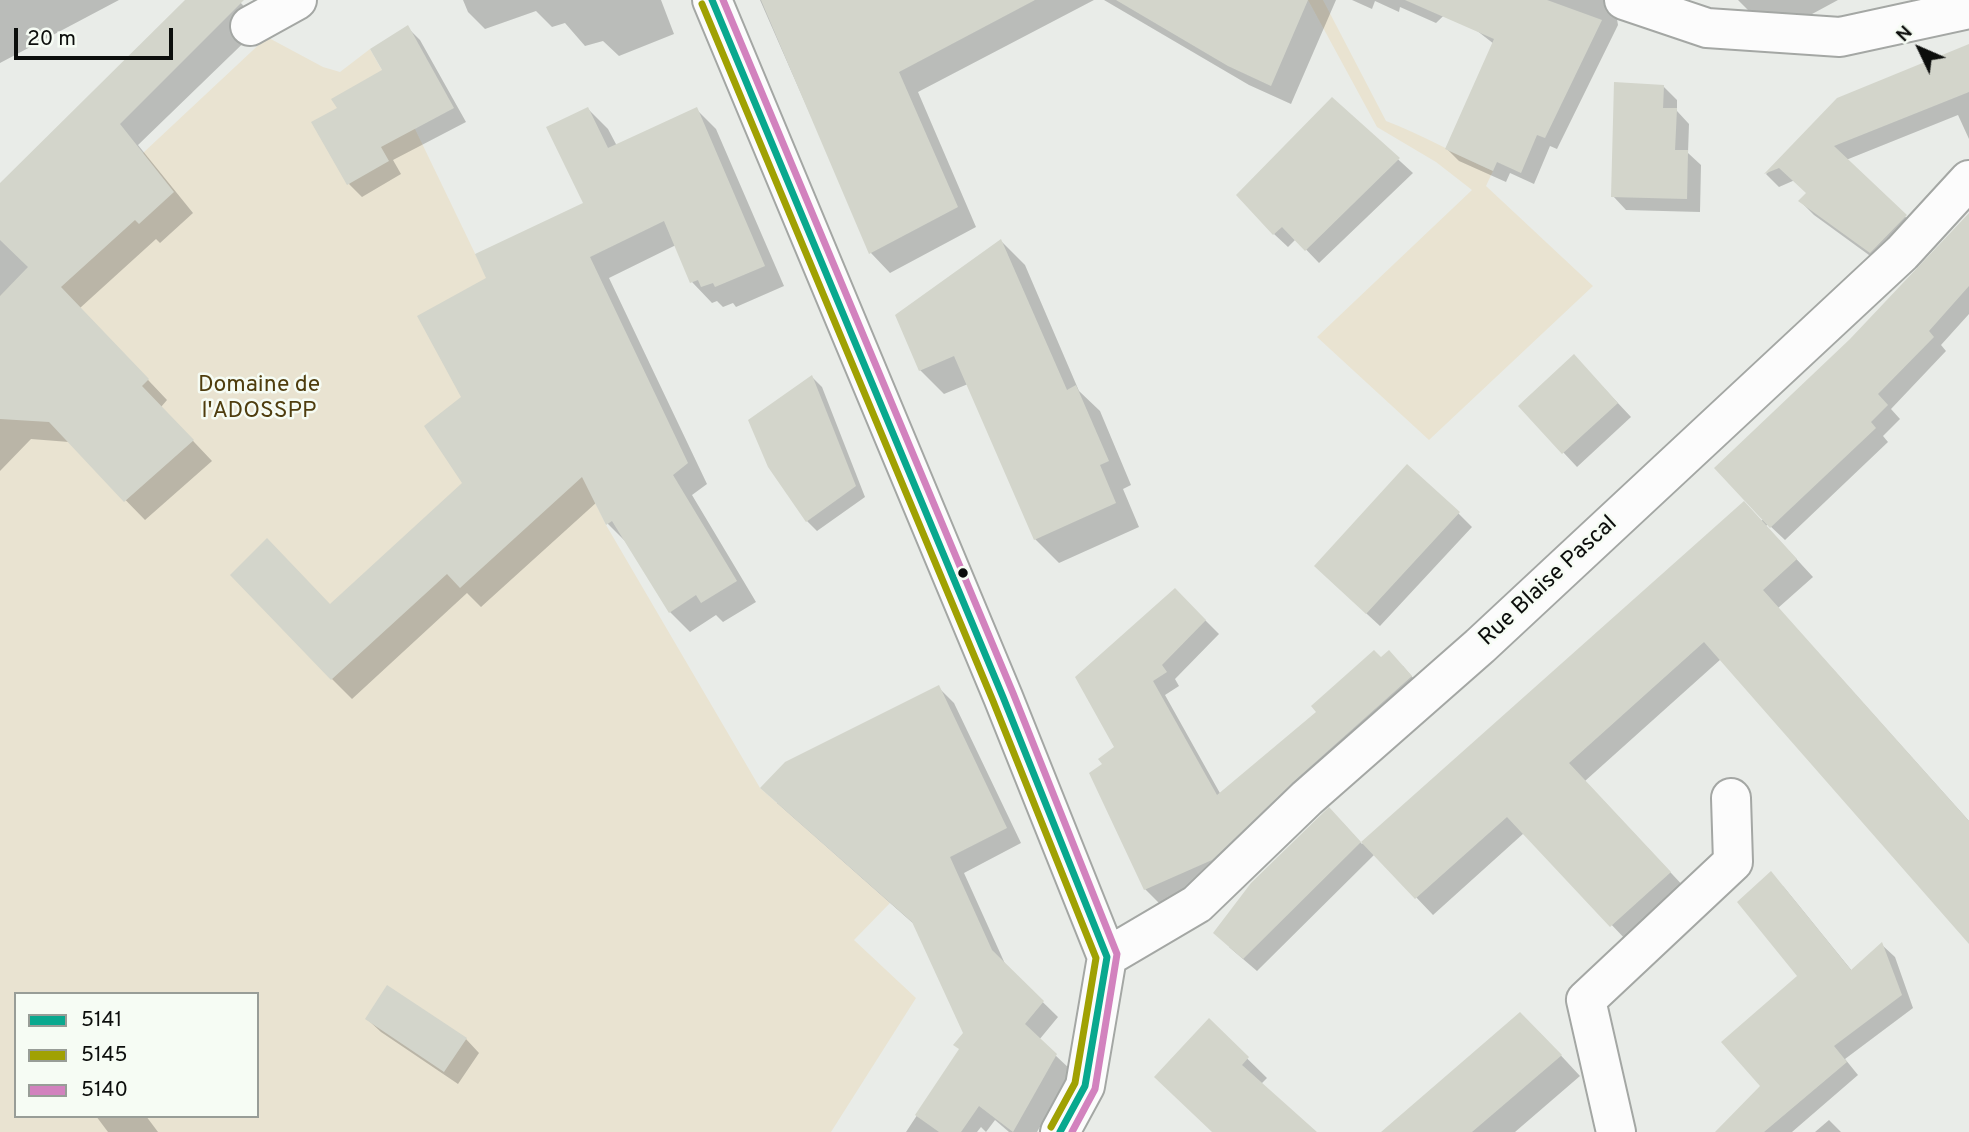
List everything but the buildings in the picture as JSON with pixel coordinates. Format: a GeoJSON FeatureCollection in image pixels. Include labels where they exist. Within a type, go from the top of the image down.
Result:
{"type":"FeatureCollection","features":[{"type":"Feature","properties":{"kind":"street"},"geometry":{"type":"LineString","coordinates":[[250,26],[298,0]]}},
{"type":"Feature","properties":{"kind":"street"},"geometry":{"type":"LineString","coordinates":[[712,0],[1003,697],[1107,957],[1085,1086],[1060,1132]]}},
{"type":"Feature","properties":{"kind":"street"},"geometry":{"type":"LineString","coordinates":[[1624,0],[1707,28],[1840,37],[1969,9]]}},
{"type":"Feature","properties":{"kind":"street","name":"Rue Blaise Pascal"},"geometry":{"type":"LineString","coordinates":[[1107,957],[1197,904],[1307,798],[1480,646],[1902,254],[1969,180]]}},
{"type":"Feature","properties":{"kind":"street"},"geometry":{"type":"LineString","coordinates":[[1616,1132],[1587,1000],[1733,862],[1731,798]]}},
{"type":"Feature","properties":{"kind":"green space"},"geometry":{"type":"Polygon","coordinates":[[[1308,0],[1323,0],[1386,121],[1493,171],[1486,186],[1593,286],[1429,440],[1317,337],[1472,190],[1436,162],[1377,127],[1308,0]]]}},
{"type":"Feature","properties":{"kind":"green space","name":"Domaine de l'ADOSSPP"},"geometry":{"type":"Polygon","coordinates":[[[267,37],[323,67],[340,72],[370,49],[415,129],[606,525],[760,788],[890,903],[854,940],[916,998],[831,1132],[0,1132],[0,296],[143,153],[267,37]]]}},
{"type":"Feature","properties":{"kind":"transit line","name":"5141"},"geometry":{"type":"LineString","coordinates":[[712,0],[1003,697],[1107,957],[1085,1086],[1060,1132]]}},
{"type":"Feature","properties":{"kind":"transit line","name":"5140"},"geometry":{"type":"LineString","coordinates":[[723,0],[1013,693],[1117,954],[1095,1089],[1072,1132]]}},
{"type":"Feature","properties":{"kind":"transit line","name":"5145"},"geometry":{"type":"LineString","coordinates":[[702,4],[993,701],[1096,958],[1075,1083],[1051,1127]]}}]}
